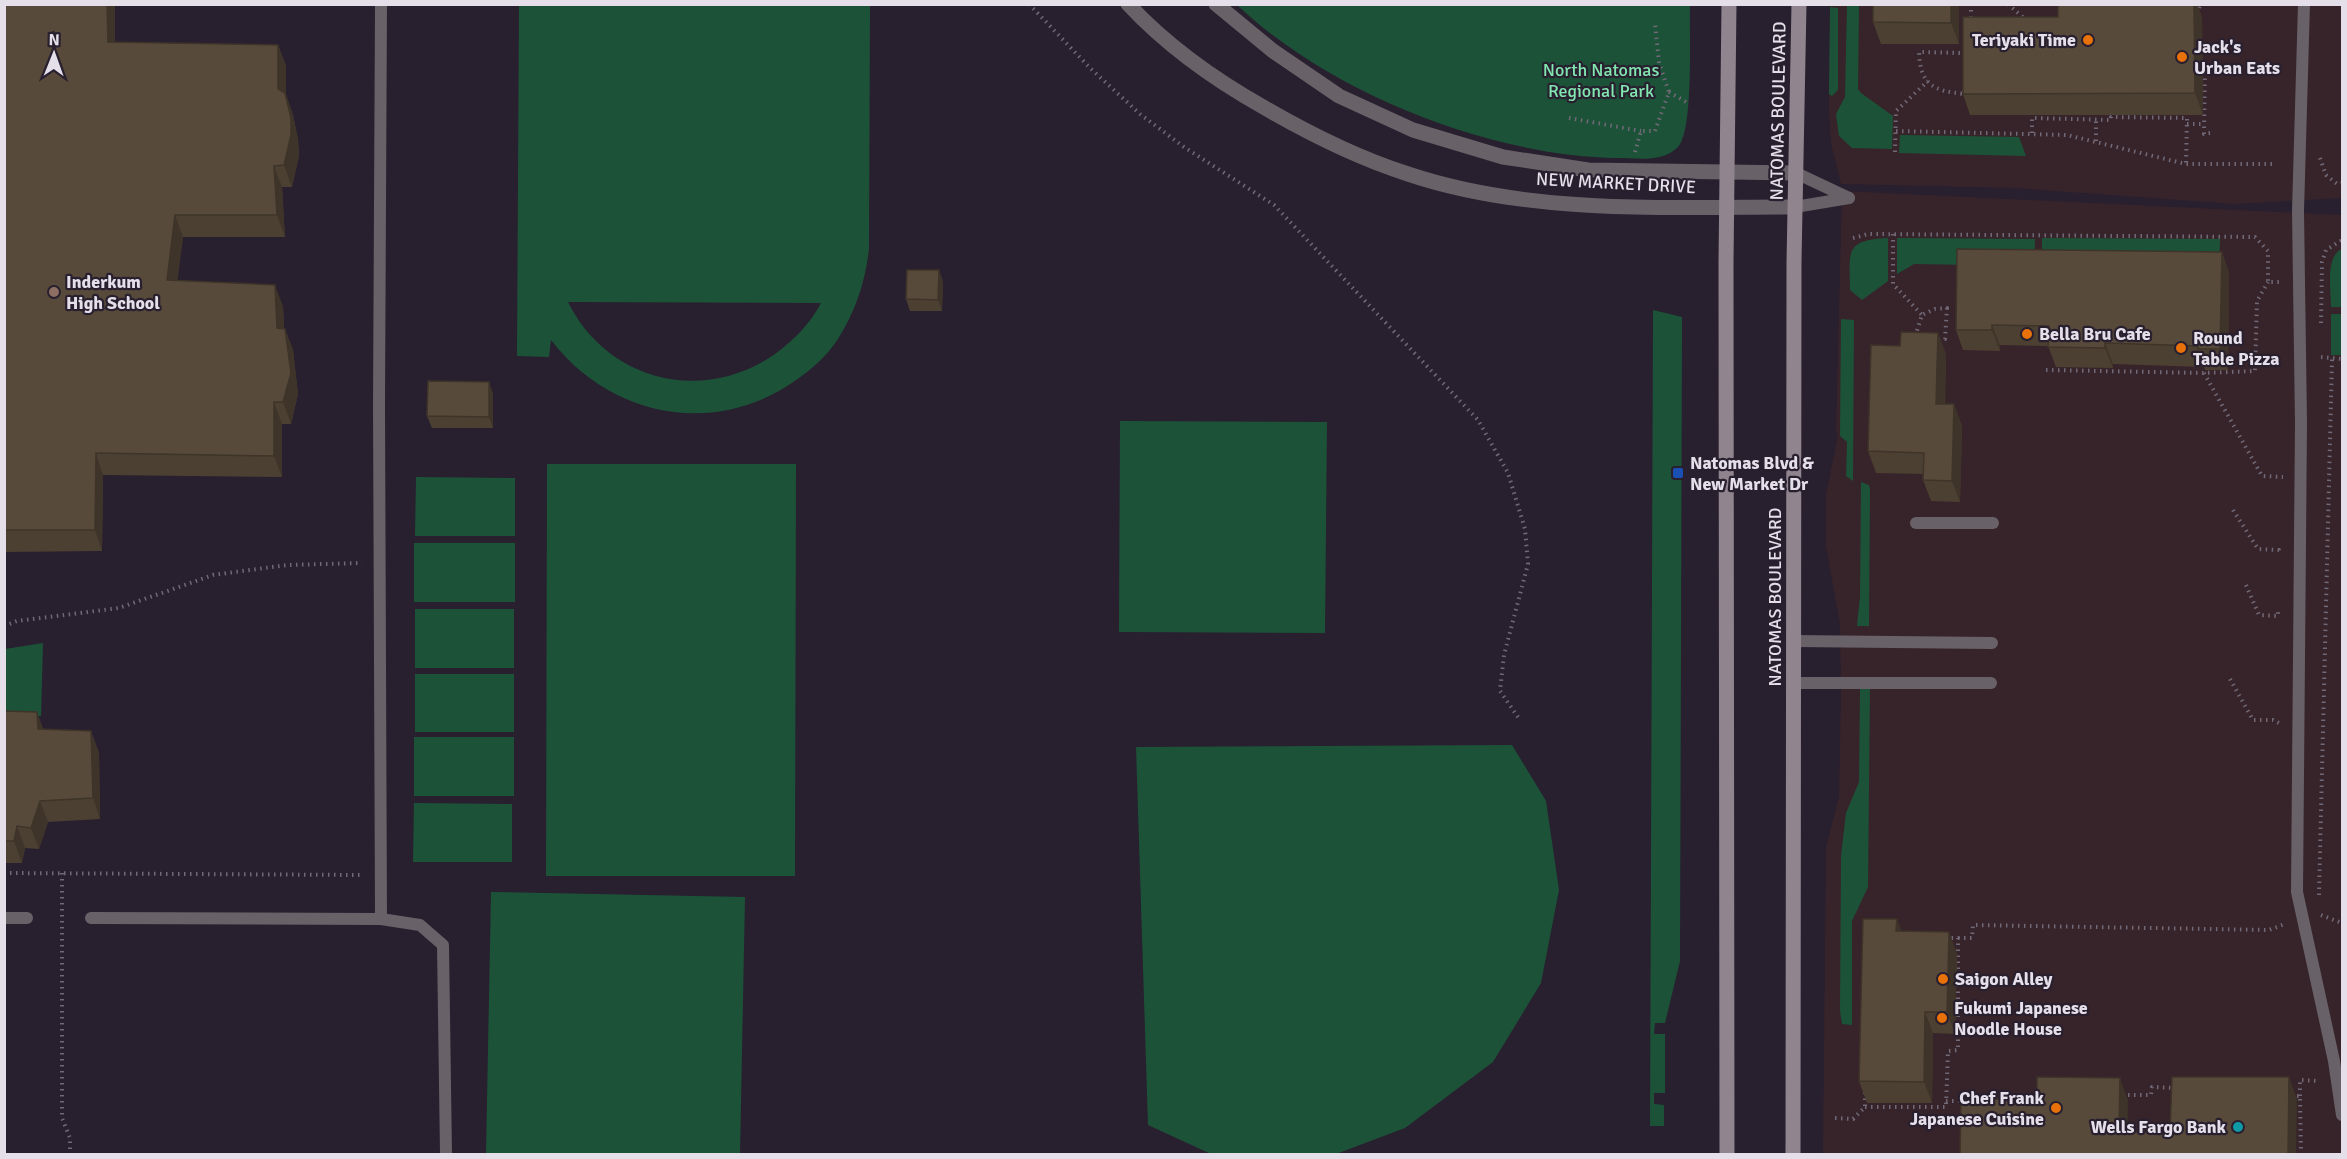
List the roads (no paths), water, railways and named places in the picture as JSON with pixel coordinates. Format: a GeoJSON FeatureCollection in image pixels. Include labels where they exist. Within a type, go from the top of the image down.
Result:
{"type":"FeatureCollection","features":[{"type":"Feature","properties":{"kind":"main road"},"geometry":{"type":"LineString","coordinates":[[1726,1155],[1729,4]]}},
{"type":"Feature","properties":{"kind":"main road","name":"NATOMAS BOULEVARD"},"geometry":{"type":"LineString","coordinates":[[1793,1155],[1795,207],[1799,4]]}},
{"type":"Feature","properties":{"kind":"street","name":"NEW MARKET DRIVE"},"geometry":{"type":"LineString","coordinates":[[1128,4],[1148,26],[1224,85],[1313,135],[1409,174],[1480,192],[1580,205],[1795,207]]}},
{"type":"Feature","properties":{"kind":"street","name":"NEW MARKET DRIVE"},"geometry":{"type":"LineString","coordinates":[[1216,4],[1273,51],[1339,96],[1413,130],[1503,157],[1588,170],[1796,174]]}},
{"type":"Feature","properties":{"kind":"lane"},"geometry":{"type":"LineString","coordinates":[[381,4],[379,563],[381,919]]}},
{"type":"Feature","properties":{"kind":"lane"},"geometry":{"type":"LineString","coordinates":[[2304,4],[2298,164],[2301,434],[2297,892],[2343,1115]]}},
{"type":"Feature","properties":{"kind":"lane"},"geometry":{"type":"LineString","coordinates":[[1795,207],[1850,198],[1796,174]]}},
{"type":"Feature","properties":{"kind":"lane"},"geometry":{"type":"LineString","coordinates":[[1916,523],[1993,523]]}},
{"type":"Feature","properties":{"kind":"lane"},"geometry":{"type":"LineString","coordinates":[[1794,641],[1992,642]]}},
{"type":"Feature","properties":{"kind":"lane"},"geometry":{"type":"LineString","coordinates":[[1794,683],[1991,683]]}},
{"type":"Feature","properties":{"kind":"lane"},"geometry":{"type":"LineString","coordinates":[[4,918],[27,918]]}},
{"type":"Feature","properties":{"kind":"lane"},"geometry":{"type":"LineString","coordinates":[[91,918],[381,919],[420,925],[443,945],[446,1155]]}},
{"type":"Feature","properties":{"kind":"place","name":"Teriyaki Time"},"geometry":{"type":"Point","coordinates":[2088,40]}},
{"type":"Feature","properties":{"kind":"place","name":"Jack's Urban Eats"},"geometry":{"type":"Point","coordinates":[2182,57]}},
{"type":"Feature","properties":{"kind":"place","name":"Inderkum High School"},"geometry":{"type":"Point","coordinates":[54,292]}},
{"type":"Feature","properties":{"kind":"place","name":"Bella Bru Cafe"},"geometry":{"type":"Point","coordinates":[2027,334]}},
{"type":"Feature","properties":{"kind":"place","name":"Round Table Pizza"},"geometry":{"type":"Point","coordinates":[2181,348]}},
{"type":"Feature","properties":{"kind":"place","name":"Natomas Blvd & New Market Dr"},"geometry":{"type":"Point","coordinates":[1678,473]}},
{"type":"Feature","properties":{"kind":"place","name":"Saigon Alley"},"geometry":{"type":"Point","coordinates":[1943,979]}},
{"type":"Feature","properties":{"kind":"place","name":"Fukumi Japanese Noodle House"},"geometry":{"type":"Point","coordinates":[1942,1018]}},
{"type":"Feature","properties":{"kind":"place","name":"Chef Frank Japanese Cuisine"},"geometry":{"type":"Point","coordinates":[2056,1108]}},
{"type":"Feature","properties":{"kind":"place","name":"Wells Fargo Bank"},"geometry":{"type":"Point","coordinates":[2238,1127]}},
{"type":"Feature","properties":{"kind":"park label","name":"North Natomas Regional Park"},"geometry":{"type":"Point","coordinates":[1601,80]}}]}
